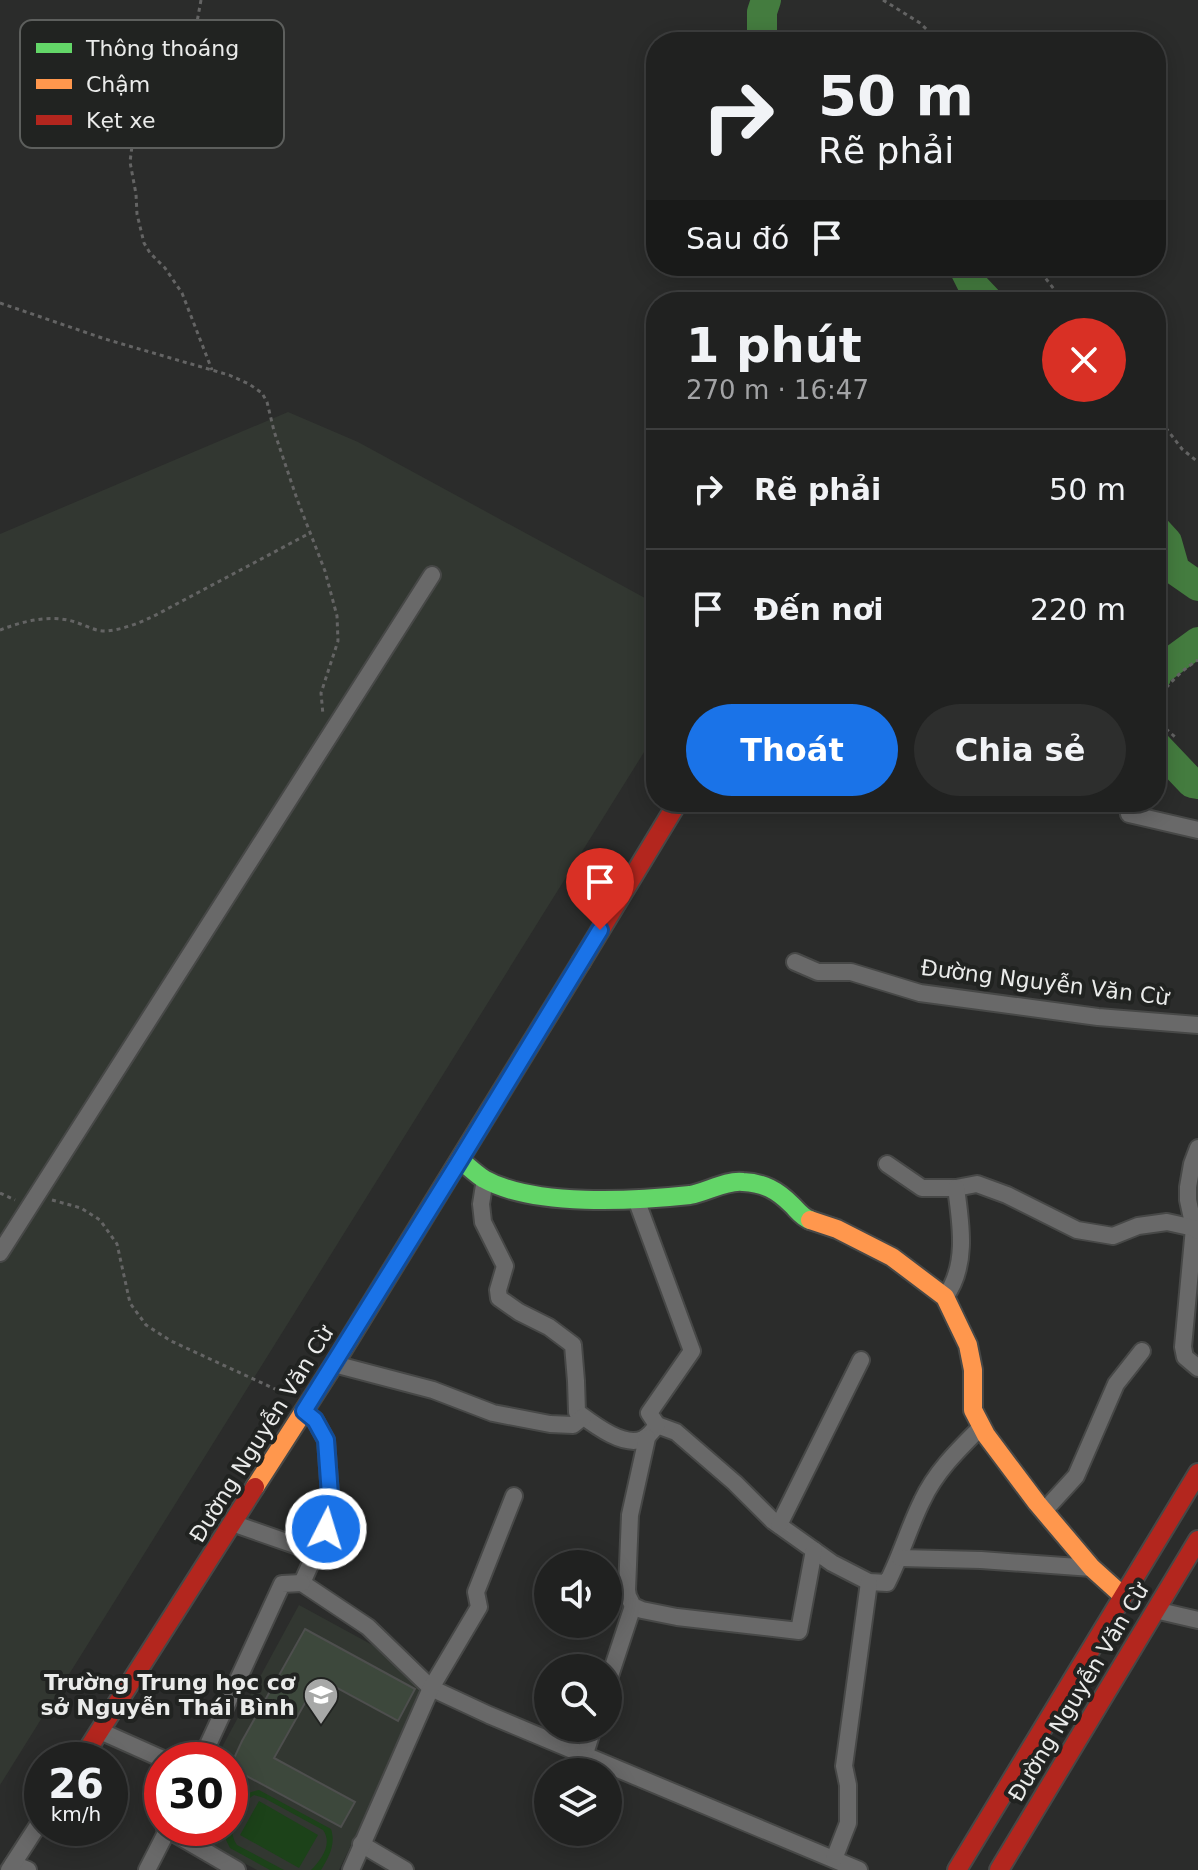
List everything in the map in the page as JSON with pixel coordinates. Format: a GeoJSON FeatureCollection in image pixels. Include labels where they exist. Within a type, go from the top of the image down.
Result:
{"type":"FeatureCollection","features":[{"type":"Feature","properties":{"kind":"main road","name":"Đường Nguyễn Văn Cừ"},"geometry":{"type":"LineString","coordinates":[[93,1742],[334,1364],[672,812]]}},
{"type":"Feature","properties":{"kind":"main road"},"geometry":{"type":"LineString","coordinates":[[460,1160],[485,1179],[522,1193],[565,1199],[649,1199],[695,1194],[740,1181],[768,1186],[803,1217],[837,1229],[892,1257],[945,1297],[972,1358],[978,1418]]}},
{"type":"Feature","properties":{"kind":"main road","name":"Đường Nguyễn Văn Cừ"},"geometry":{"type":"LineString","coordinates":[[978,1418],[993,1444],[1044,1511],[1092,1568],[1123,1596]]}},
{"type":"Feature","properties":{"kind":"main road","name":"Đường Nguyễn Văn Cừ"},"geometry":{"type":"LineString","coordinates":[[957,1870],[1198,1473]]}},
{"type":"Feature","properties":{"kind":"main road","name":"Đường Nguyễn Văn Cừ"},"geometry":{"type":"LineString","coordinates":[[999,1870],[1198,1540]]}},
{"type":"Feature","properties":{"kind":"street"},"geometry":{"type":"LineString","coordinates":[[0,1253],[432,575]]}},
{"type":"Feature","properties":{"kind":"street"},"geometry":{"type":"LineString","coordinates":[[1129,814],[1198,830]]}},
{"type":"Feature","properties":{"kind":"street","name":"Đường Nguyễn Văn Cừ"},"geometry":{"type":"LineString","coordinates":[[795,962],[818,972],[851,972],[920,993],[1098,1017],[1198,1025]]}},
{"type":"Feature","properties":{"kind":"street"},"geometry":{"type":"LineString","coordinates":[[1198,1148],[1188,1187],[1188,1200],[1196,1229],[1183,1347],[1185,1357],[1198,1368]]}},
{"type":"Feature","properties":{"kind":"street"},"geometry":{"type":"LineString","coordinates":[[887,1164],[922,1188],[956,1188],[977,1184],[1007,1195],[1077,1230],[1113,1236],[1138,1226],[1167,1222],[1196,1229]]}},
{"type":"Feature","properties":{"kind":"street"},"geometry":{"type":"LineString","coordinates":[[485,1179],[481,1204],[483,1222],[505,1266],[498,1293],[502,1301],[549,1327],[573,1345],[577,1412],[598,1428],[632,1442],[652,1432],[676,1432],[779,1525],[832,1563],[869,1582],[887,1583],[924,1497],[978,1418]]}},
{"type":"Feature","properties":{"kind":"street"},"geometry":{"type":"LineString","coordinates":[[945,1297],[957,1278],[959,1265],[960,1221],[956,1188]]}},
{"type":"Feature","properties":{"kind":"street"},"geometry":{"type":"LineString","coordinates":[[636,1199],[692,1351],[649,1413],[652,1432],[630,1515],[628,1538],[628,1596],[633,1606],[677,1617],[799,1631],[814,1550]]}},
{"type":"Feature","properties":{"kind":"street"},"geometry":{"type":"LineString","coordinates":[[1044,1511],[1076,1476],[1116,1384],[1142,1351]]}},
{"type":"Feature","properties":{"kind":"street"},"geometry":{"type":"LineString","coordinates":[[779,1525],[861,1360]]}},
{"type":"Feature","properties":{"kind":"street"},"geometry":{"type":"LineString","coordinates":[[334,1364],[433,1390],[493,1413],[550,1424],[573,1425],[583,1417]]}},
{"type":"Feature","properties":{"kind":"street"},"geometry":{"type":"LineString","coordinates":[[302,1583],[326,1529],[331,1509],[326,1440],[315,1420],[304,1411]]}},
{"type":"Feature","properties":{"kind":"street"},"geometry":{"type":"LineString","coordinates":[[351,1870],[431,1688],[479,1607],[476,1592],[514,1496]]}},
{"type":"Feature","properties":{"kind":"street"},"geometry":{"type":"LineString","coordinates":[[232,1523],[315,1552]]}},
{"type":"Feature","properties":{"kind":"street"},"geometry":{"type":"LineString","coordinates":[[900,1558],[1092,1568]]}},
{"type":"Feature","properties":{"kind":"street"},"geometry":{"type":"LineString","coordinates":[[834,1859],[848,1823],[848,1785],[844,1766],[869,1582]]}},
{"type":"Feature","properties":{"kind":"street"},"geometry":{"type":"LineString","coordinates":[[209,1742],[282,1584],[302,1583],[368,1627],[431,1688],[859,1870]]}},
{"type":"Feature","properties":{"kind":"street"},"geometry":{"type":"LineString","coordinates":[[617,1654],[633,1606]]}},
{"type":"Feature","properties":{"kind":"street"},"geometry":{"type":"LineString","coordinates":[[1155,1610],[1198,1620]]}},
{"type":"Feature","properties":{"kind":"street"},"geometry":{"type":"LineString","coordinates":[[100,1731],[144,1751]]}},
{"type":"Feature","properties":{"kind":"street"},"geometry":{"type":"LineString","coordinates":[[585,1754],[589,1742]]}},
{"type":"Feature","properties":{"kind":"street"},"geometry":{"type":"LineString","coordinates":[[361,1844],[405,1870]]}},
{"type":"Feature","properties":{"kind":"street"},"geometry":{"type":"LineString","coordinates":[[16,1868],[28,1846]]}},
{"type":"Feature","properties":{"kind":"street"},"geometry":{"type":"LineString","coordinates":[[147,1870],[158,1846]]}},
{"type":"Feature","properties":{"kind":"street"},"geometry":{"type":"LineString","coordinates":[[195,1846],[237,1870]]}},
{"type":"Feature","properties":{"kind":"path"},"geometry":{"type":"LineString","coordinates":[[197,20],[201,0]]}},
{"type":"Feature","properties":{"kind":"path"},"geometry":{"type":"LineString","coordinates":[[883,0],[929,32]]}},
{"type":"Feature","properties":{"kind":"path"},"geometry":{"type":"LineString","coordinates":[[132,148],[130,162],[144,243],[183,294],[212,370]]}},
{"type":"Feature","properties":{"kind":"path"},"geometry":{"type":"LineString","coordinates":[[1044,276],[1056,292]]}},
{"type":"Feature","properties":{"kind":"path"},"geometry":{"type":"LineString","coordinates":[[0,303],[242,380],[264,395],[289,478],[330,586],[339,630],[321,693],[323,716],[331,734]]}},
{"type":"Feature","properties":{"kind":"path"},"geometry":{"type":"LineString","coordinates":[[1166,428],[1182,449],[1198,462]]}},
{"type":"Feature","properties":{"kind":"path"},"geometry":{"type":"LineString","coordinates":[[0,630],[53,619],[75,622],[95,630],[119,629],[154,616],[310,532]]}},
{"type":"Feature","properties":{"kind":"path"},"geometry":{"type":"LineString","coordinates":[[1166,689],[1178,674],[1198,660]]}},
{"type":"Feature","properties":{"kind":"path"},"geometry":{"type":"LineString","coordinates":[[1166,729],[1175,737]]}},
{"type":"Feature","properties":{"kind":"path"},"geometry":{"type":"LineString","coordinates":[[36,1196],[81,1208],[100,1220],[117,1244],[130,1303],[146,1325],[171,1341],[289,1396],[304,1411]]}},
{"type":"Feature","properties":{"kind":"shaded area"},"geometry":{"type":"Polygon","coordinates":[[[288,412],[358,442],[646,599],[646,749],[0,1785],[0,534],[288,412]]]}},
{"type":"Feature","properties":{"kind":"shaded area","name":"Trường Trung học cơ sở Nguyễn Thái Bình"},"geometry":{"type":"Polygon","coordinates":[[[299,1605],[376,1647],[425,1691],[339,1870],[257,1870],[212,1846],[248,1846],[248,1742],[225,1742],[299,1605]]]}},
{"type":"Feature","properties":{"kind":"green space"},"geometry":{"type":"Polygon","coordinates":[[[259,1790],[331,1829],[332,1845],[321,1870],[311,1870],[322,1857],[326,1846],[323,1830],[264,1798],[254,1795],[248,1800],[248,1794],[259,1790]]]}},
{"type":"Feature","properties":{"kind":"green space"},"geometry":{"type":"Polygon","coordinates":[[[259,1801],[318,1835],[299,1868],[248,1839],[248,1821],[259,1801]]]}},
{"type":"Feature","properties":{"kind":"green space"},"geometry":{"type":"Polygon","coordinates":[[[239,1846],[284,1870],[270,1870],[230,1848],[239,1846]]]}},
{"type":"Feature","properties":{"kind":"building"},"geometry":{"type":"Polygon","coordinates":[[[305,1629],[415,1689],[398,1721],[319,1678],[274,1758],[355,1802],[341,1827],[248,1777],[248,1742],[242,1741],[305,1629]]]}},
{"type":"Feature","properties":{"kind":"waterway"},"geometry":{"type":"LineString","coordinates":[[762,32],[762,12],[766,0]]}},
{"type":"Feature","properties":{"kind":"waterway"},"geometry":{"type":"LineString","coordinates":[[968,276],[980,292]]}},
{"type":"Feature","properties":{"kind":"waterway"},"geometry":{"type":"LineString","coordinates":[[1166,541],[1175,570],[1198,586]]}},
{"type":"Feature","properties":{"kind":"waterway"},"geometry":{"type":"LineString","coordinates":[[1166,665],[1198,642]]}},
{"type":"Feature","properties":{"kind":"waterway"},"geometry":{"type":"LineString","coordinates":[[1166,756],[1192,783],[1198,784]]}},
{"type":"Feature","properties":{"kind":"traffic: fast"},"geometry":{"type":"LineString","coordinates":[[460,1160],[484,1179],[505,1188],[556,1198],[613,1200],[667,1197],[690,1195],[730,1183],[751,1183],[775,1191],[810,1220]]}},
{"type":"Feature","properties":{"kind":"traffic: slow"},"geometry":{"type":"LineString","coordinates":[[255,1487],[581,962]]}},
{"type":"Feature","properties":{"kind":"traffic: slow"},"geometry":{"type":"LineString","coordinates":[[810,1220],[837,1229],[892,1257],[945,1297],[968,1345],[973,1370],[973,1410],[986,1435],[1037,1503],[1092,1568],[1123,1596]]}},
{"type":"Feature","properties":{"kind":"traffic: jam"},"geometry":{"type":"LineString","coordinates":[[581,962],[672,812]]}},
{"type":"Feature","properties":{"kind":"traffic: jam"},"geometry":{"type":"LineString","coordinates":[[957,1870],[1198,1473]]}},
{"type":"Feature","properties":{"kind":"traffic: jam"},"geometry":{"type":"LineString","coordinates":[[92,1742],[255,1487]]}},
{"type":"Feature","properties":{"kind":"traffic: jam"},"geometry":{"type":"LineString","coordinates":[[999,1870],[1198,1540]]}},
{"type":"Feature","properties":{"kind":"place","name":"Trường Trung học cơ sở Nguyễn Thái Bình"},"geometry":{"type":"Point","coordinates":[321,1726]}},
{"type":"Feature","properties":{"kind":"route"},"geometry":{"type":"LineString","coordinates":[[326,1529],[331,1509],[326,1440],[315,1420],[304,1411],[600,930]]}}]}
